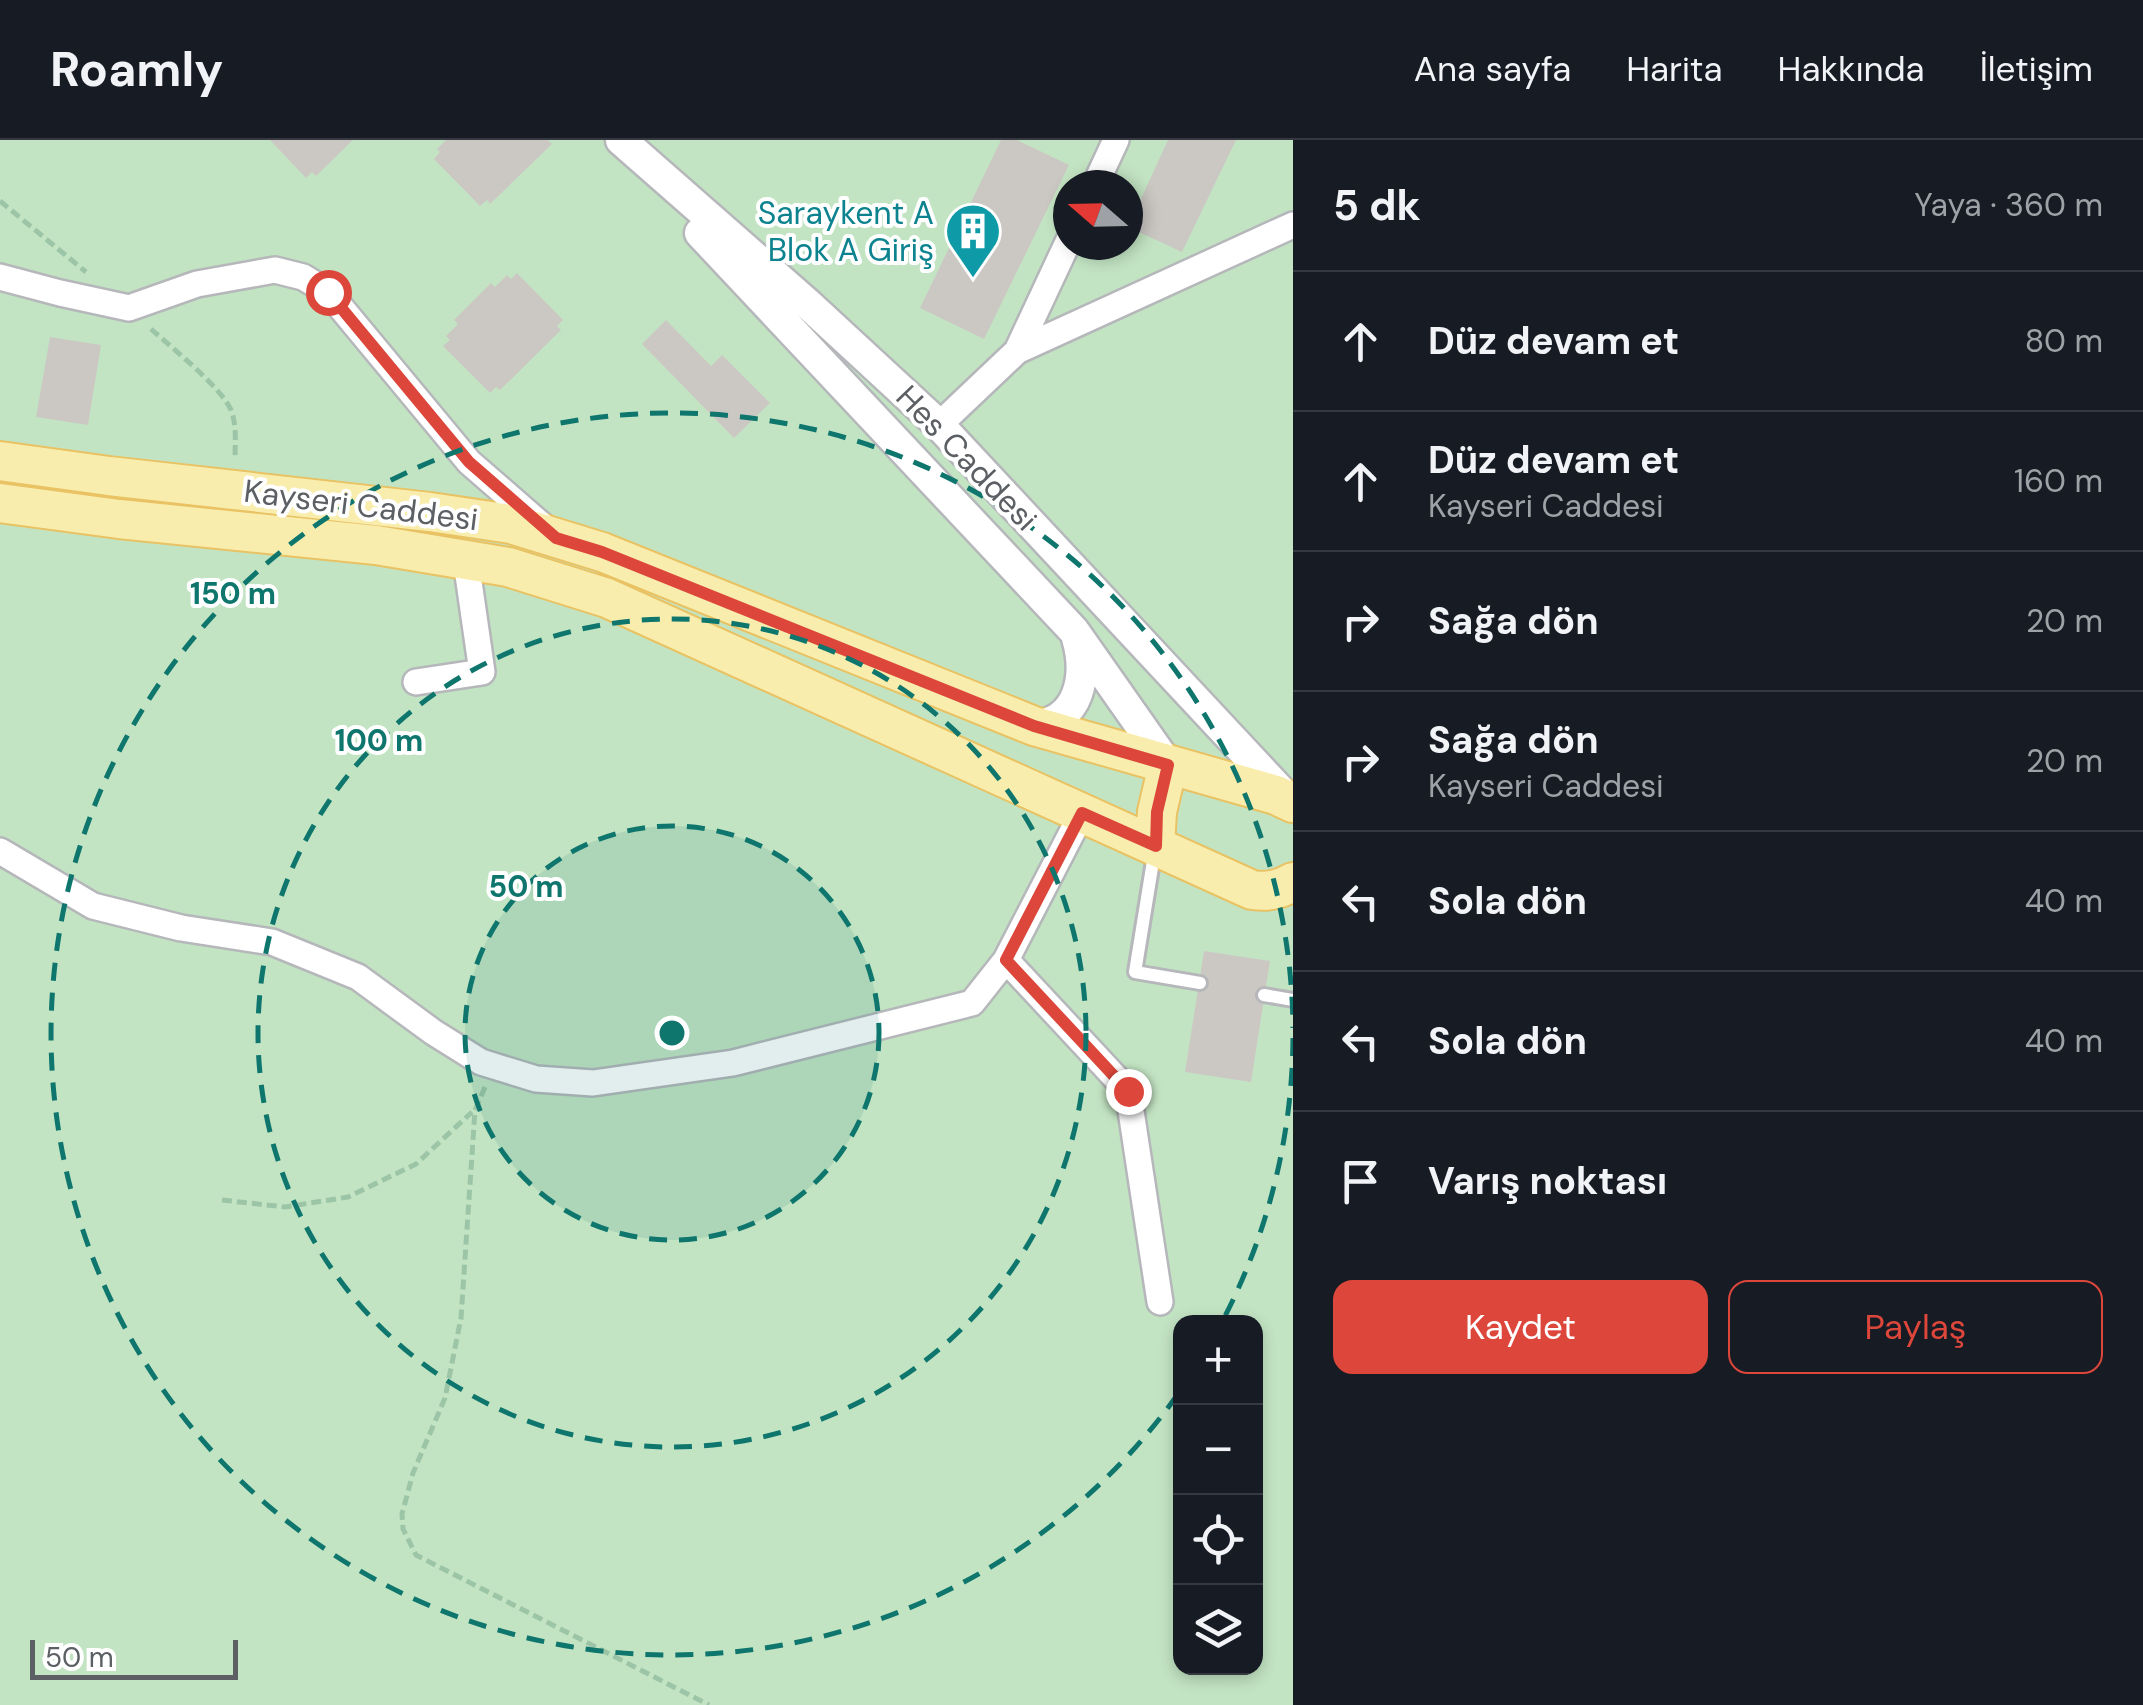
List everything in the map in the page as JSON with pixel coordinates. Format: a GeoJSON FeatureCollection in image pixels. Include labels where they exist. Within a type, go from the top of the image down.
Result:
{"type":"FeatureCollection","features":[{"type":"Feature","properties":{"kind":"main road","name":"Kayseri Caddesi"},"geometry":{"type":"LineString","coordinates":[[0,461],[511,524],[602,552],[1034,726],[1288,800]]}},
{"type":"Feature","properties":{"kind":"main road","name":"Kayseri Caddesi"},"geometry":{"type":"LineString","coordinates":[[0,504],[376,546],[508,568],[606,598],[1246,887],[1293,904]]}},
{"type":"Feature","properties":{"kind":"main road"},"geometry":{"type":"LineString","coordinates":[[1156,846],[1157,812],[1168,765]]}},
{"type":"Feature","properties":{"kind":"main road"},"geometry":{"type":"LineString","coordinates":[[1246,887],[1266,891],[1293,882]]}},
{"type":"Feature","properties":{"kind":"street","name":"Hes Caddesi"},"geometry":{"type":"LineString","coordinates":[[612,140],[1074,631],[1168,765]]}},
{"type":"Feature","properties":{"kind":"street","name":"Hes Caddesi"},"geometry":{"type":"LineString","coordinates":[[622,140],[939,425],[1288,800]]}},
{"type":"Feature","properties":{"kind":"street"},"geometry":{"type":"LineString","coordinates":[[1102,170],[1116,140]]}},
{"type":"Feature","properties":{"kind":"street"},"geometry":{"type":"LineString","coordinates":[[939,425],[1016,351],[1293,225]]}},
{"type":"Feature","properties":{"kind":"street"},"geometry":{"type":"LineString","coordinates":[[1016,351],[1059,260]]}},
{"type":"Feature","properties":{"kind":"street"},"geometry":{"type":"LineString","coordinates":[[0,278],[129,308],[197,284],[275,270],[303,277],[328,292],[469,462],[556,538]]}},
{"type":"Feature","properties":{"kind":"street"},"geometry":{"type":"LineString","coordinates":[[416,682],[482,672],[466,560]]}},
{"type":"Feature","properties":{"kind":"street"},"geometry":{"type":"LineString","coordinates":[[1034,726],[1059,719],[1076,696],[1082,655],[1074,631]]}},
{"type":"Feature","properties":{"kind":"street"},"geometry":{"type":"LineString","coordinates":[[0,851],[93,906],[180,928],[272,942],[358,976],[432,1032],[481,1062],[536,1079],[593,1083],[733,1063],[972,1003],[1006,960],[1082,813]]}},
{"type":"Feature","properties":{"kind":"street"},"geometry":{"type":"LineString","coordinates":[[1006,960],[1128,1091],[1160,1302]]}},
{"type":"Feature","properties":{"kind":"lane"},"geometry":{"type":"LineString","coordinates":[[1156,846],[1135,972],[1200,983]]}},
{"type":"Feature","properties":{"kind":"lane"},"geometry":{"type":"LineString","coordinates":[[1264,995],[1293,1000]]}},
{"type":"Feature","properties":{"kind":"path"},"geometry":{"type":"LineString","coordinates":[[0,200],[86,272]]}},
{"type":"Feature","properties":{"kind":"path"},"geometry":{"type":"LineString","coordinates":[[129,308],[221,394],[230,408],[235,424],[235,490]]}},
{"type":"Feature","properties":{"kind":"path"},"geometry":{"type":"LineString","coordinates":[[222,1200],[285,1207],[348,1197],[416,1164],[474,1110],[461,1318],[445,1398],[413,1472],[402,1514],[408,1543],[416,1555],[708,1705]]}},
{"type":"Feature","properties":{"kind":"green space"},"geometry":{"type":"Polygon","coordinates":[[[0,140],[1293,140],[1293,1705],[0,1705],[0,140]]]}},
{"type":"Feature","properties":{"kind":"building"},"geometry":{"type":"Polygon","coordinates":[[[270,140],[353,140],[316,176],[312,172],[306,178],[270,140]]]}},
{"type":"Feature","properties":{"kind":"building"},"geometry":{"type":"Polygon","coordinates":[[[446,140],[548,140],[552,144],[490,204],[487,200],[480,206],[434,159],[446,140]]]}},
{"type":"Feature","properties":{"kind":"building"},"geometry":{"type":"Polygon","coordinates":[[[1001,140],[1017,140],[1069,165],[1067,170],[1053,170],[1053,198],[984,339],[920,308],[1001,140]]]}},
{"type":"Feature","properties":{"kind":"building"},"geometry":{"type":"Polygon","coordinates":[[[1168,140],[1236,140],[1182,252],[1143,234],[1143,194],[1168,140]]]}},
{"type":"Feature","properties":{"kind":"building"},"geometry":{"type":"Polygon","coordinates":[[[517,273],[563,320],[557,326],[561,330],[500,390],[496,387],[490,393],[443,346],[450,340],[446,336],[458,324],[454,320],[491,283],[495,287],[507,275],[511,279],[517,273]]]}},
{"type":"Feature","properties":{"kind":"building"},"geometry":{"type":"Polygon","coordinates":[[[666,320],[711,366],[722,355],[770,403],[734,438],[642,344],[666,320]]]}},
{"type":"Feature","properties":{"kind":"building"},"geometry":{"type":"Polygon","coordinates":[[[50,337],[101,345],[88,425],[36,417],[50,337]]]}},
{"type":"Feature","properties":{"kind":"building"},"geometry":{"type":"Polygon","coordinates":[[[1204,951],[1270,961],[1251,1082],[1185,1072],[1204,951]]]}},
{"type":"Feature","properties":{"kind":"place","name":"Saraykent A Blok A Giriş"},"geometry":{"type":"Point","coordinates":[973,280]}},
{"type":"Feature","properties":{"kind":"route"},"geometry":{"type":"LineString","coordinates":[[328,292],[469,462],[556,538],[602,552],[1034,726],[1168,765],[1157,812],[1156,846],[1082,813],[1006,960],[1128,1091]]}}]}
